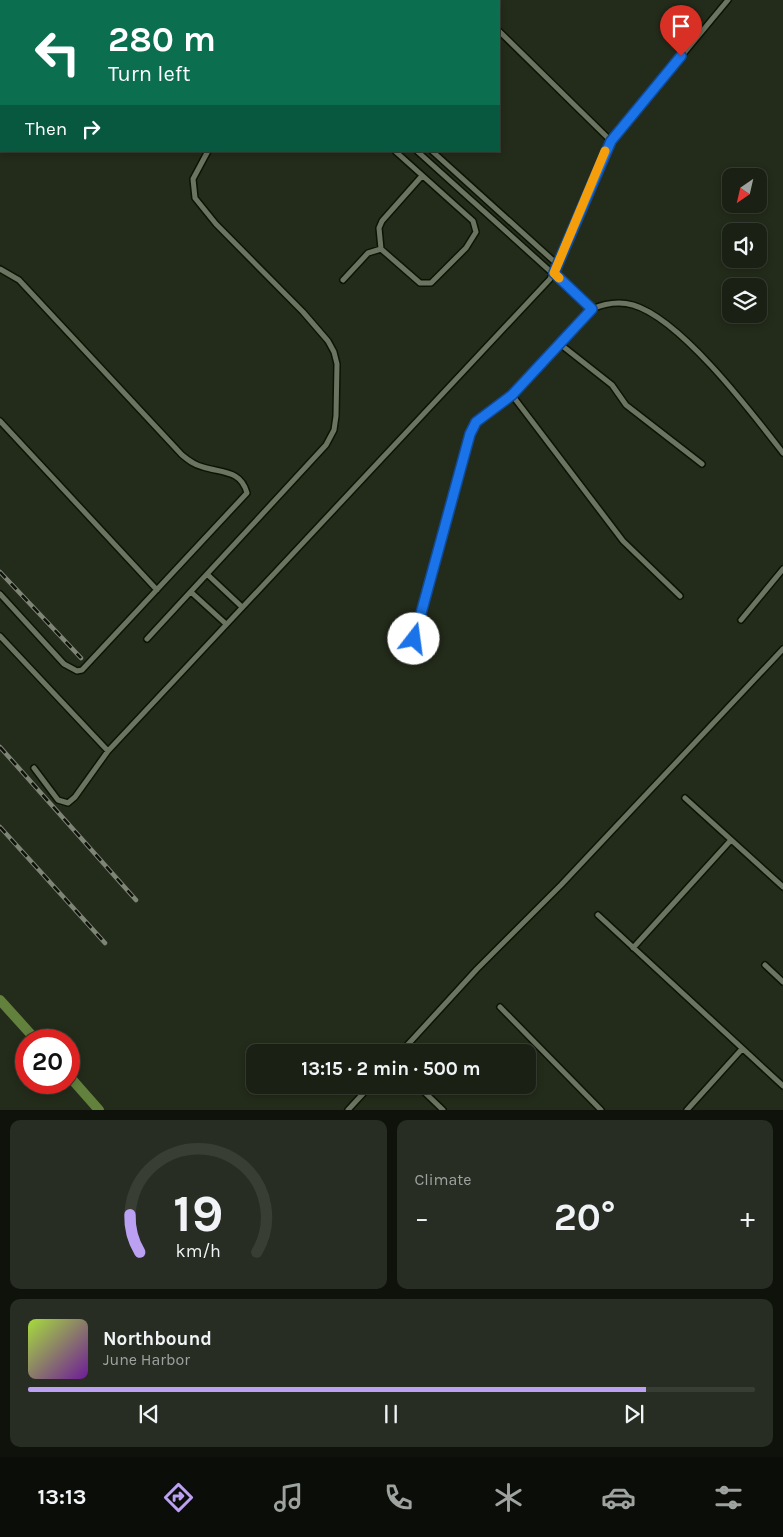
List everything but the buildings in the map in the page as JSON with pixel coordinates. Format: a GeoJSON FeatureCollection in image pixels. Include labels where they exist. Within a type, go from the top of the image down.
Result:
{"type":"FeatureCollection","features":[{"type":"Feature","properties":{"kind":"lane"},"geometry":{"type":"LineString","coordinates":[[34,768],[58,800],[68,803],[75,797],[108,751],[554,273],[611,141],[728,0]]}},
{"type":"Feature","properties":{"kind":"lane"},"geometry":{"type":"LineString","coordinates":[[500,32],[611,141]]}},
{"type":"Feature","properties":{"kind":"lane"},"geometry":{"type":"LineString","coordinates":[[147,639],[208,575],[332,438],[336,416],[337,364],[328,341],[303,312],[216,224],[195,198],[194,179],[208,152]]}},
{"type":"Feature","properties":{"kind":"lane"},"geometry":{"type":"LineString","coordinates":[[396,152],[421,177],[473,221],[476,232],[466,248],[431,283],[426,284],[420,282],[381,249],[379,228],[382,221],[421,177]]}},
{"type":"Feature","properties":{"kind":"lane"},"geometry":{"type":"LineString","coordinates":[[418,152],[592,309]]}},
{"type":"Feature","properties":{"kind":"lane"},"geometry":{"type":"LineString","coordinates":[[433,152],[557,264]]}},
{"type":"Feature","properties":{"kind":"lane"},"geometry":{"type":"LineString","coordinates":[[343,280],[368,253],[381,249]]}},
{"type":"Feature","properties":{"kind":"lane"},"geometry":{"type":"LineString","coordinates":[[0,269],[19,280],[182,455],[202,467],[236,475],[245,484],[247,494],[88,664],[76,671],[64,664],[0,594]]}},
{"type":"Feature","properties":{"kind":"lane"},"geometry":{"type":"LineString","coordinates":[[414,639],[470,434],[476,422],[512,395],[592,309],[608,303],[622,303],[635,305],[656,317],[684,340],[722,379],[783,453]]}},
{"type":"Feature","properties":{"kind":"lane"},"geometry":{"type":"LineString","coordinates":[[560,344],[612,386],[626,405],[702,464]]}},
{"type":"Feature","properties":{"kind":"lane"},"geometry":{"type":"LineString","coordinates":[[512,395],[623,541],[680,596]]}},
{"type":"Feature","properties":{"kind":"lane"},"geometry":{"type":"LineString","coordinates":[[0,421],[157,590]]}},
{"type":"Feature","properties":{"kind":"lane"},"geometry":{"type":"LineString","coordinates":[[740,620],[783,569]]}},
{"type":"Feature","properties":{"kind":"lane"},"geometry":{"type":"LineString","coordinates":[[208,575],[242,607]]}},
{"type":"Feature","properties":{"kind":"lane"},"geometry":{"type":"LineString","coordinates":[[191,592],[226,624]]}},
{"type":"Feature","properties":{"kind":"lane"},"geometry":{"type":"LineString","coordinates":[[0,636],[108,751]]}},
{"type":"Feature","properties":{"kind":"lane"},"geometry":{"type":"LineString","coordinates":[[408,1044],[477,969],[561,885],[783,649]]}},
{"type":"Feature","properties":{"kind":"lane"},"geometry":{"type":"LineString","coordinates":[[685,798],[783,888]]}},
{"type":"Feature","properties":{"kind":"lane"},"geometry":{"type":"LineString","coordinates":[[633,948],[731,840]]}},
{"type":"Feature","properties":{"kind":"lane"},"geometry":{"type":"LineString","coordinates":[[598,915],[783,1086]]}},
{"type":"Feature","properties":{"kind":"lane"},"geometry":{"type":"LineString","coordinates":[[765,965],[783,982]]}},
{"type":"Feature","properties":{"kind":"lane"},"geometry":{"type":"LineString","coordinates":[[500,1008],[601,1110]]}},
{"type":"Feature","properties":{"kind":"lane"},"geometry":{"type":"LineString","coordinates":[[687,1110],[742,1049]]}},
{"type":"Feature","properties":{"kind":"lane"},"geometry":{"type":"LineString","coordinates":[[348,1110],[363,1094]]}},
{"type":"Feature","properties":{"kind":"lane"},"geometry":{"type":"LineString","coordinates":[[426,1094],[443,1110]]}},
{"type":"Feature","properties":{"kind":"waterway"},"geometry":{"type":"LineString","coordinates":[[0,1000],[26,1029]]}},
{"type":"Feature","properties":{"kind":"waterway"},"geometry":{"type":"LineString","coordinates":[[80,1088],[99,1110]]}},
{"type":"Feature","properties":{"kind":"railway"},"geometry":{"type":"LineString","coordinates":[[0,572],[81,658]]}},
{"type":"Feature","properties":{"kind":"railway"},"geometry":{"type":"LineString","coordinates":[[0,747],[136,900]]}},
{"type":"Feature","properties":{"kind":"railway"},"geometry":{"type":"LineString","coordinates":[[0,827],[105,943]]}},
{"type":"Feature","properties":{"kind":"slow traffic"},"geometry":{"type":"LineString","coordinates":[[559,278],[554,273],[605,151]]}},
{"type":"Feature","properties":{"kind":"route"},"geometry":{"type":"LineString","coordinates":[[414,639],[470,434],[476,422],[512,395],[592,309],[554,273],[611,141],[681,56]]}}]}
